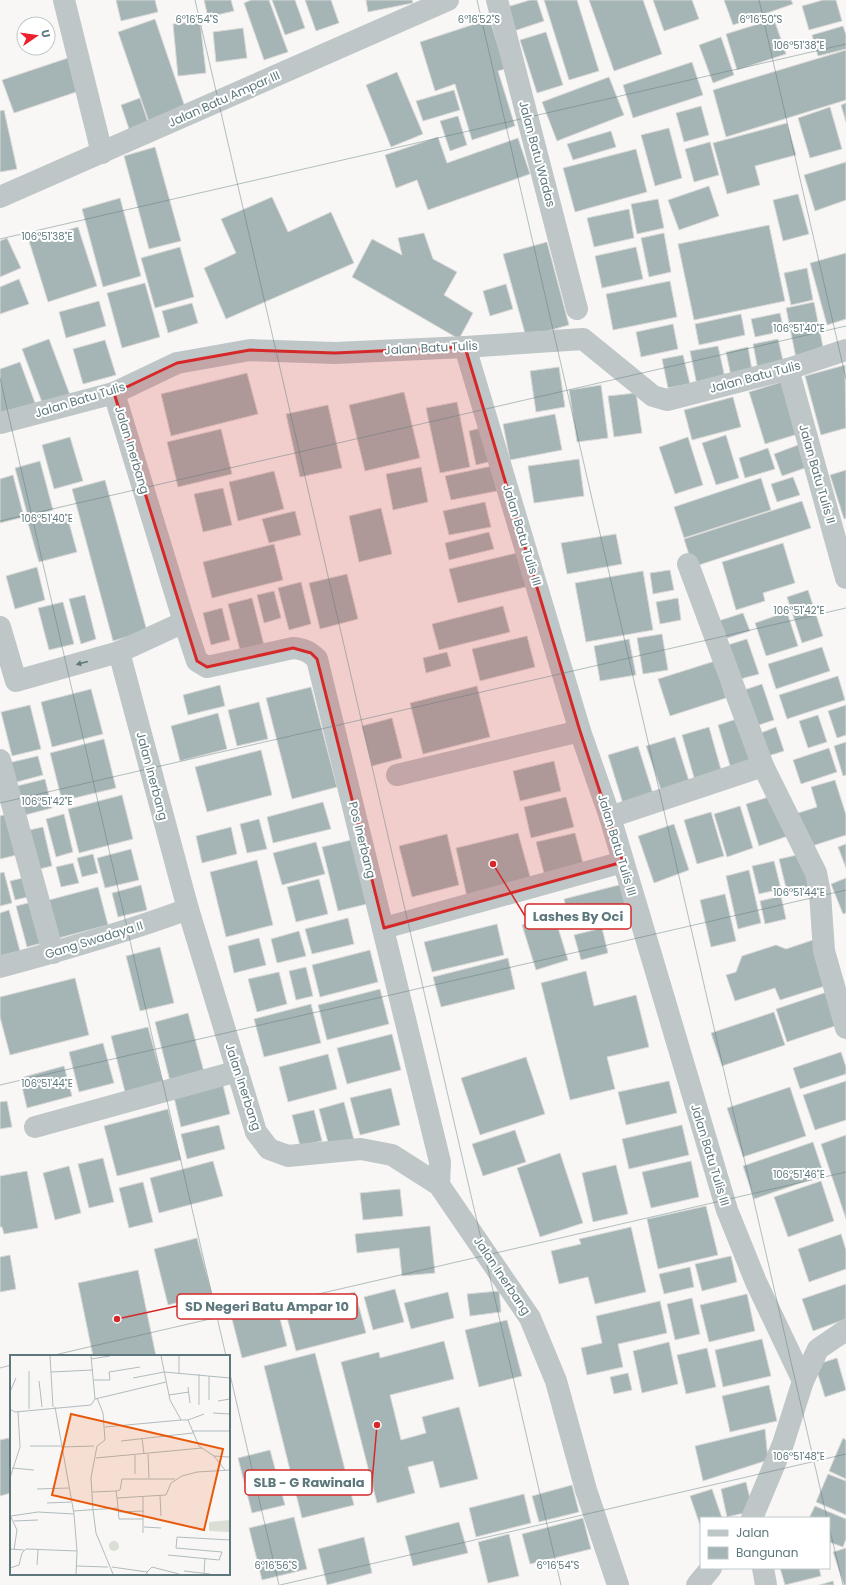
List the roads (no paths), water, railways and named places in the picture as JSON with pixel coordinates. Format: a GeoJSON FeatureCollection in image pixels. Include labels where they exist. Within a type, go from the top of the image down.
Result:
{"type":"FeatureCollection","features":[{"type":"Feature","properties":{"kind":"street"},"geometry":{"type":"LineString","coordinates":[[64,0],[102,153]]}},
{"type":"Feature","properties":{"kind":"street","name":"Jalan Batu Ampar III"},"geometry":{"type":"LineString","coordinates":[[0,197],[448,0]]}},
{"type":"Feature","properties":{"kind":"street","name":"Jalan Batu Wadas"},"geometry":{"type":"LineString","coordinates":[[497,0],[577,309]]}},
{"type":"Feature","properties":{"kind":"street","name":"Jalan Batu Tulis"},"geometry":{"type":"LineString","coordinates":[[0,424],[114,393],[177,363],[250,350],[335,353],[465,347],[583,339],[653,396],[667,400],[788,369],[846,350]]}},
{"type":"Feature","properties":{"kind":"street","name":"Jalan Batu Tulis III"},"geometry":{"type":"LineString","coordinates":[[465,347],[580,730],[610,816],[727,1210],[756,1282],[803,1381]]}},
{"type":"Feature","properties":{"kind":"street","name":"Jalan Batu Tulis II"},"geometry":{"type":"LineString","coordinates":[[788,369],[846,578]]}},
{"type":"Feature","properties":{"kind":"street","name":"Jalan Inerbang"},"geometry":{"type":"LineString","coordinates":[[114,393],[184,622]]}},
{"type":"Feature","properties":{"kind":"street"},"geometry":{"type":"LineString","coordinates":[[688,564],[763,766],[816,873],[820,893],[824,951],[846,1028]]}},
{"type":"Feature","properties":{"kind":"street"},"geometry":{"type":"LineString","coordinates":[[0,627],[8,684],[119,652],[184,622]]}},
{"type":"Feature","properties":{"kind":"street","name":"Pos Inerbang"},"geometry":{"type":"LineString","coordinates":[[184,622],[197,661],[207,667],[293,648],[311,652],[317,659],[440,1162],[439,1185]]}},
{"type":"Feature","properties":{"kind":"street","name":"Jalan Inerbang"},"geometry":{"type":"LineString","coordinates":[[119,652],[188,909],[256,1132],[269,1149],[288,1156],[361,1149],[392,1155],[439,1185],[530,1318],[556,1380],[586,1490],[618,1585]]}},
{"type":"Feature","properties":{"kind":"street"},"geometry":{"type":"LineString","coordinates":[[397,775],[580,730]]}},
{"type":"Feature","properties":{"kind":"street"},"geometry":{"type":"LineString","coordinates":[[0,760],[53,953]]}},
{"type":"Feature","properties":{"kind":"street"},"geometry":{"type":"LineString","coordinates":[[610,816],[763,766]]}},
{"type":"Feature","properties":{"kind":"street"},"geometry":{"type":"LineString","coordinates":[[384,928],[623,862]]}},
{"type":"Feature","properties":{"kind":"street","name":"Gang Swadaya II"},"geometry":{"type":"LineString","coordinates":[[0,967],[53,953],[159,920],[188,909]]}},
{"type":"Feature","properties":{"kind":"street"},"geometry":{"type":"LineString","coordinates":[[35,1126],[238,1071]]}},
{"type":"Feature","properties":{"kind":"street"},"geometry":{"type":"LineString","coordinates":[[753,1517],[783,1444],[803,1381],[818,1349],[846,1330]]}},
{"type":"Feature","properties":{"kind":"street"},"geometry":{"type":"LineString","coordinates":[[697,1585],[710,1569]]}},
{"type":"Feature","properties":{"kind":"street"},"geometry":{"type":"LineString","coordinates":[[763,1569],[766,1585]]}},
{"type":"Feature","properties":{"kind":"place","name":"Lashes By Oci"},"geometry":{"type":"Point","coordinates":[493,864]}},
{"type":"Feature","properties":{"kind":"place","name":"SD Negeri Batu Ampar 10"},"geometry":{"type":"Point","coordinates":[117,1319]}},
{"type":"Feature","properties":{"kind":"place","name":"SLB - G Rawinala"},"geometry":{"type":"Point","coordinates":[377,1425]}}]}
